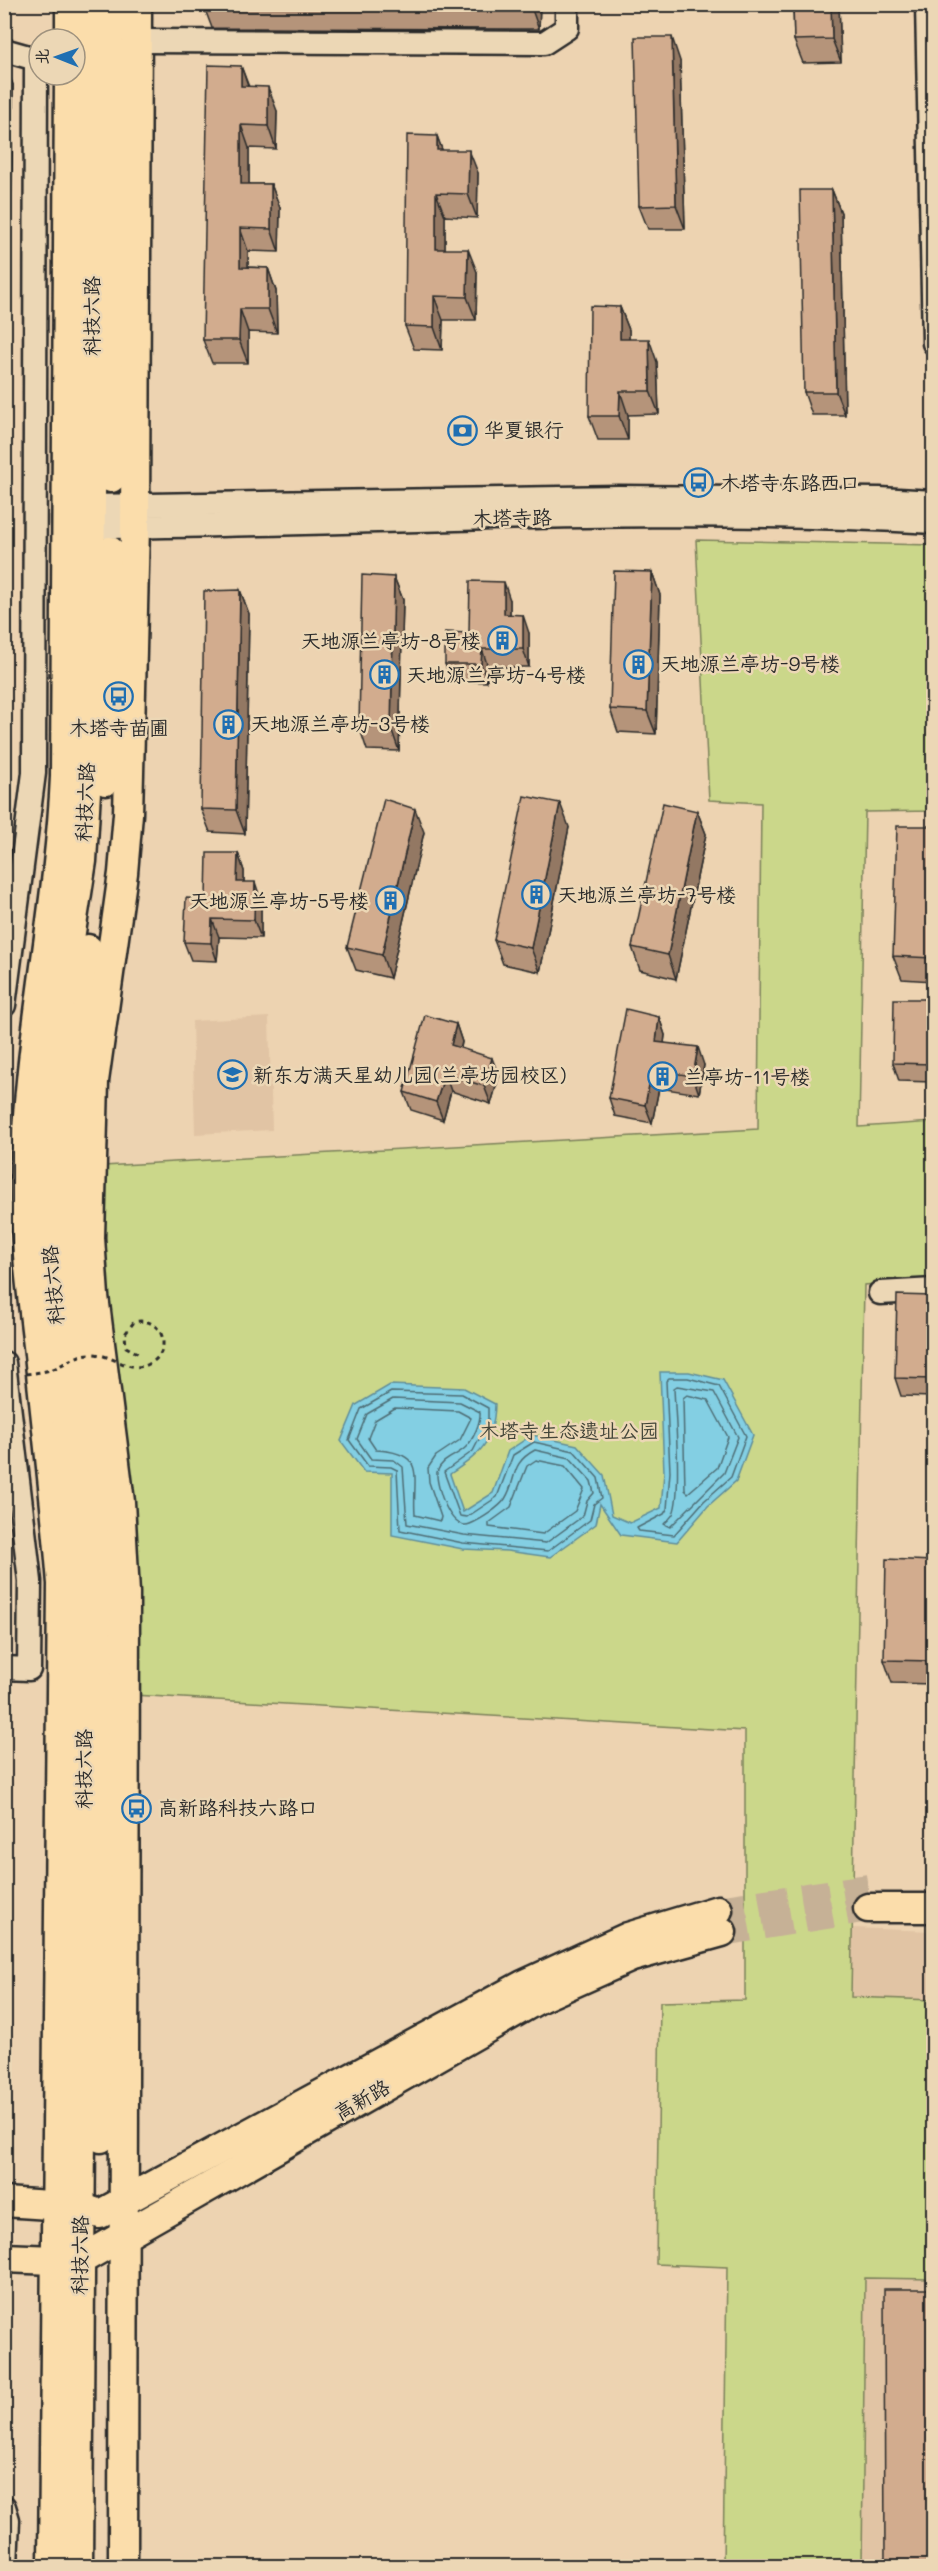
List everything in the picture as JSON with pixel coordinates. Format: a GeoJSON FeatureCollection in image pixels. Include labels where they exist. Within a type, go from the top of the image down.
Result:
{"type":"FeatureCollection","features":[{"type":"Feature","properties":{"kind":"main road"},"geometry":{"type":"LineString","coordinates":[[70,4],[70,27]]}},
{"type":"Feature","properties":{"kind":"main road","name":"科技六路"},"geometry":{"type":"LineString","coordinates":[[93,4],[112,516]]}},
{"type":"Feature","properties":{"kind":"main road","name":"科技六路"},"geometry":{"type":"LineString","coordinates":[[78,2566],[106,1646],[100,1521],[69,1259],[70,1126],[79,1011],[101,863],[110,697],[116,4]]}},
{"type":"Feature","properties":{"kind":"main road"},"geometry":{"type":"LineString","coordinates":[[112,516],[137,41],[137,4]]}},
{"type":"Feature","properties":{"kind":"main road"},"geometry":{"type":"LineString","coordinates":[[53,2566],[89,2252],[90,2207],[62,1584],[56,1508],[28,1257],[25,1179],[29,1102],[63,826],[65,777],[69,87]]}},
{"type":"Feature","properties":{"kind":"main road"},"geometry":{"type":"LineString","coordinates":[[933,1889],[868,1898],[933,1908]]}},
{"type":"Feature","properties":{"kind":"main road","name":"高新路"},"geometry":{"type":"LineString","coordinates":[[89,2252],[540,1998],[720,1921],[628,1937],[523,1985],[90,2207]]}},
{"type":"Feature","properties":{"kind":"main road"},"geometry":{"type":"LineString","coordinates":[[4,2202],[90,2207]]}},
{"type":"Feature","properties":{"kind":"main road"},"geometry":{"type":"LineString","coordinates":[[4,2258],[89,2252]]}},
{"type":"Feature","properties":{"kind":"main road"},"geometry":{"type":"LineString","coordinates":[[89,2252],[123,2566]]}},
{"type":"Feature","properties":{"kind":"main road","name":"科技六路"},"geometry":{"type":"LineString","coordinates":[[89,2252],[96,2566]]}},
{"type":"Feature","properties":{"kind":"street"},"geometry":{"type":"LineString","coordinates":[[137,41],[544,43],[567,28],[567,4]]}},
{"type":"Feature","properties":{"kind":"street"},"geometry":{"type":"LineString","coordinates":[[927,4],[933,344]]}},
{"type":"Feature","properties":{"kind":"street"},"geometry":{"type":"LineString","coordinates":[[4,51],[36,59],[34,773],[13,865],[4,1005]]}},
{"type":"Feature","properties":{"kind":"street","name":"木塔寺路"},"geometry":{"type":"LineString","coordinates":[[112,516],[618,497],[933,502]]}},
{"type":"Feature","properties":{"kind":"street","name":"木塔寺路"},"geometry":{"type":"LineString","coordinates":[[112,516],[619,515],[881,519],[933,522]]}},
{"type":"Feature","properties":{"kind":"street"},"geometry":{"type":"LineString","coordinates":[[880,1293],[933,1290]]}},
{"type":"Feature","properties":{"kind":"street"},"geometry":{"type":"LineString","coordinates":[[4,1363],[30,1581],[29,1669],[4,1668]]}},
{"type":"Feature","properties":{"kind":"street"},"geometry":{"type":"LineString","coordinates":[[4,2507],[8,2520],[6,2566]]}},
{"type":"Feature","properties":{"kind":"path"},"geometry":{"type":"LineString","coordinates":[[26,1374],[55,1368],[82,1355],[106,1356],[131,1366],[141,1367],[150,1364],[158,1358],[164,1339],[161,1331],[148,1322],[134,1322],[125,1334],[126,1347],[139,1354]]}},
{"type":"Feature","properties":{"kind":"shaded area","name":"新东方满天星幼儿园(兰亭坊园校区)"},"geometry":{"type":"Polygon","coordinates":[[[269,1017],[272,1130],[195,1134],[192,1021],[269,1017]]]}},
{"type":"Feature","properties":{"kind":"shaded area"},"geometry":{"type":"Polygon","coordinates":[[[852,1928],[933,1931],[933,2000],[851,1997],[852,1928]]]}},
{"type":"Feature","properties":{"kind":"shaded area"},"geometry":{"type":"Polygon","coordinates":[[[865,2277],[933,2279],[933,2566],[862,2566],[865,2277]]]}},
{"type":"Feature","properties":{"kind":"green space","name":"木塔寺生态遗址公园"},"geometry":{"type":"Polygon","coordinates":[[[696,540],[933,545],[933,811],[865,812],[859,1127],[933,1122],[934,1280],[864,1285],[851,1997],[933,2000],[934,2279],[865,2278],[862,2566],[723,2566],[727,2267],[656,2264],[660,2002],[745,2000],[745,1731],[133,1695],[101,1264],[103,1166],[758,1129],[761,803],[709,800],[696,540]]]}},
{"type":"Feature","properties":{"kind":"water"},"geometry":{"type":"Polygon","coordinates":[[[660,1372],[689,1372],[723,1380],[753,1435],[736,1481],[708,1506],[677,1542],[621,1535],[600,1504],[596,1524],[550,1557],[507,1551],[463,1549],[392,1535],[392,1473],[364,1472],[341,1441],[356,1405],[390,1385],[464,1388],[495,1404],[492,1429],[483,1446],[470,1460],[450,1474],[463,1512],[493,1493],[508,1451],[532,1435],[577,1445],[604,1475],[612,1515],[630,1523],[661,1508],[664,1472],[660,1372]]]}},
{"type":"Feature","properties":{"kind":"building"},"geometry":{"type":"Polygon","coordinates":[[[793,4],[831,4],[832,39],[794,40],[793,4]]]}},
{"type":"Feature","properties":{"kind":"building"},"geometry":{"type":"Polygon","coordinates":[[[635,37],[672,37],[676,205],[639,206],[635,37]]]}},
{"type":"Feature","properties":{"kind":"building"},"geometry":{"type":"Polygon","coordinates":[[[208,65],[241,66],[241,86],[268,87],[268,126],[241,125],[241,184],[271,184],[271,229],[240,228],[240,267],[268,268],[268,309],[240,309],[239,340],[203,340],[208,65]]]}},
{"type":"Feature","properties":{"kind":"building"},"geometry":{"type":"Polygon","coordinates":[[[407,135],[437,136],[437,150],[469,150],[468,194],[436,193],[436,249],[468,249],[467,297],[434,296],[434,327],[405,326],[407,135]]]}},
{"type":"Feature","properties":{"kind":"building"},"geometry":{"type":"Polygon","coordinates":[[[800,190],[832,190],[836,392],[804,392],[800,190]]]}},
{"type":"Feature","properties":{"kind":"building"},"geometry":{"type":"Polygon","coordinates":[[[590,306],[620,307],[620,339],[649,339],[650,391],[620,391],[619,416],[589,416],[590,306]]]}},
{"type":"Feature","properties":{"kind":"building","name":"天地源兰亭坊-9号楼"},"geometry":{"type":"Polygon","coordinates":[[[614,571],[652,572],[647,711],[610,709],[614,571]]]}},
{"type":"Feature","properties":{"kind":"building","name":"天地源兰亭坊-4号楼"},"geometry":{"type":"Polygon","coordinates":[[[362,575],[394,577],[391,728],[359,726],[362,575]]]}},
{"type":"Feature","properties":{"kind":"building"},"geometry":{"type":"Polygon","coordinates":[[[470,581],[504,582],[504,614],[523,615],[523,649],[482,649],[481,664],[445,664],[445,632],[469,633],[470,581]]]}},
{"type":"Feature","properties":{"kind":"building","name":"天地源兰亭坊-3号楼"},"geometry":{"type":"Polygon","coordinates":[[[240,590],[236,810],[201,809],[204,591],[240,590]]]}},
{"type":"Feature","properties":{"kind":"building"},"geometry":{"type":"Polygon","coordinates":[[[524,796],[560,803],[531,948],[494,940],[524,796]]]}},
{"type":"Feature","properties":{"kind":"building"},"geometry":{"type":"Polygon","coordinates":[[[384,799],[415,809],[382,955],[347,947],[384,799]]]}},
{"type":"Feature","properties":{"kind":"building"},"geometry":{"type":"Polygon","coordinates":[[[663,803],[697,811],[668,955],[632,947],[663,803]]]}},
{"type":"Feature","properties":{"kind":"building"},"geometry":{"type":"Polygon","coordinates":[[[897,826],[933,826],[932,958],[893,956],[897,826]]]}},
{"type":"Feature","properties":{"kind":"building"},"geometry":{"type":"Polygon","coordinates":[[[207,853],[238,853],[237,882],[255,882],[254,920],[212,919],[211,943],[184,942],[186,898],[206,899],[207,853]]]}},
{"type":"Feature","properties":{"kind":"building"},"geometry":{"type":"Polygon","coordinates":[[[894,999],[933,999],[933,1064],[893,1063],[894,999]]]}},
{"type":"Feature","properties":{"kind":"building"},"geometry":{"type":"Polygon","coordinates":[[[626,1009],[659,1017],[656,1042],[698,1047],[693,1076],[652,1070],[645,1105],[609,1098],[626,1009]]]}},
{"type":"Feature","properties":{"kind":"building"},"geometry":{"type":"Polygon","coordinates":[[[425,1015],[456,1024],[451,1045],[492,1058],[484,1086],[445,1074],[436,1102],[404,1092],[425,1015]]]}},
{"type":"Feature","properties":{"kind":"building"},"geometry":{"type":"Polygon","coordinates":[[[897,1295],[933,1296],[933,1379],[895,1378],[897,1295]]]}},
{"type":"Feature","properties":{"kind":"building"},"geometry":{"type":"Polygon","coordinates":[[[886,1559],[933,1561],[933,1661],[884,1660],[886,1559]]]}},
{"type":"Feature","properties":{"kind":"building"},"geometry":{"type":"Polygon","coordinates":[[[884,2289],[933,2289],[933,2566],[885,2566],[884,2289]]]}},
{"type":"Feature","properties":{"kind":"tunnel"},"geometry":{"type":"LineString","coordinates":[[718,1910],[868,1888]]}},
{"type":"Feature","properties":{"kind":"tunnel"},"geometry":{"type":"LineString","coordinates":[[722,1932],[862,1909]]}},
{"type":"Feature","properties":{"kind":"place","name":"华夏银行"},"geometry":{"type":"Point","coordinates":[463,430]}},
{"type":"Feature","properties":{"kind":"place","name":"木塔寺东路西口"},"geometry":{"type":"Point","coordinates":[699,483]}},
{"type":"Feature","properties":{"kind":"place","name":"天地源兰亭坊-8号楼"},"geometry":{"type":"Point","coordinates":[502,641]}},
{"type":"Feature","properties":{"kind":"place","name":"天地源兰亭坊-9号楼"},"geometry":{"type":"Point","coordinates":[639,664]}},
{"type":"Feature","properties":{"kind":"place","name":"天地源兰亭坊-4号楼"},"geometry":{"type":"Point","coordinates":[385,675]}},
{"type":"Feature","properties":{"kind":"place","name":"木塔寺苗圃"},"geometry":{"type":"Point","coordinates":[119,697]}},
{"type":"Feature","properties":{"kind":"place","name":"天地源兰亭坊-3号楼"},"geometry":{"type":"Point","coordinates":[229,724]}},
{"type":"Feature","properties":{"kind":"place","name":"天地源兰亭坊-7号楼"},"geometry":{"type":"Point","coordinates":[536,895]}},
{"type":"Feature","properties":{"kind":"place","name":"天地源兰亭坊-5号楼"},"geometry":{"type":"Point","coordinates":[390,901]}},
{"type":"Feature","properties":{"kind":"place","name":"新东方满天星幼儿园(兰亭坊园校区)"},"geometry":{"type":"Point","coordinates":[232,1075]}},
{"type":"Feature","properties":{"kind":"place","name":"兰亭坊-11号楼"},"geometry":{"type":"Point","coordinates":[663,1077]}},
{"type":"Feature","properties":{"kind":"place","name":"高新路科技六路口"},"geometry":{"type":"Point","coordinates":[137,1808]}}]}
